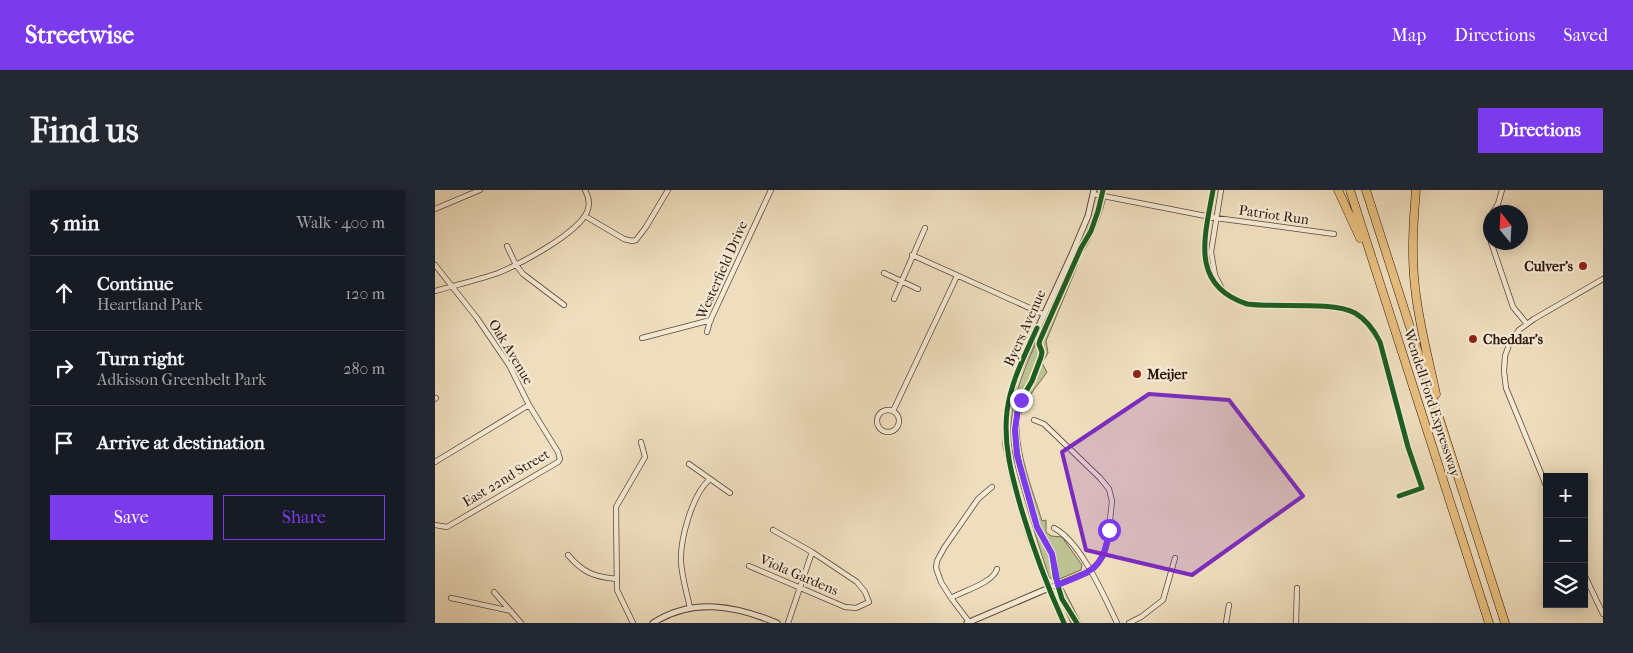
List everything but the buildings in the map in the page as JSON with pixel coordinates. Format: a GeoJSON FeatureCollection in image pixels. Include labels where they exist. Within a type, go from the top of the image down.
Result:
{"type":"FeatureCollection","features":[{"type":"Feature","properties":{"kind":"highway"},"geometry":{"type":"LineString","coordinates":[[1339,190],[1358,231],[1370,266],[1389,310]]}},
{"type":"Feature","properties":{"kind":"highway","name":"Wendell Ford Expressway"},"geometry":{"type":"LineString","coordinates":[[1350,190],[1489,623]]}},
{"type":"Feature","properties":{"kind":"highway","name":"Wendell Ford Expressway"},"geometry":{"type":"LineString","coordinates":[[1367,190],[1505,623]]}},
{"type":"Feature","properties":{"kind":"highway"},"geometry":{"type":"LineString","coordinates":[[1416,190],[1413,232],[1416,294],[1424,343],[1451,454]]}},
{"type":"Feature","properties":{"kind":"street"},"geometry":{"type":"LineString","coordinates":[[435,209],[480,190]]}},
{"type":"Feature","properties":{"kind":"street"},"geometry":{"type":"LineString","coordinates":[[435,291],[481,278],[516,265],[555,242],[585,216],[589,207],[585,190]]}},
{"type":"Feature","properties":{"kind":"street"},"geometry":{"type":"LineString","coordinates":[[585,216],[624,239],[636,240],[668,190]]}},
{"type":"Feature","properties":{"kind":"street","name":"Westerfield Drive"},"geometry":{"type":"LineString","coordinates":[[707,332],[771,190]]}},
{"type":"Feature","properties":{"kind":"street"},"geometry":{"type":"LineString","coordinates":[[1213,190],[1204,245],[1206,266],[1214,282],[1223,290],[1239,302],[1247,304],[1319,306],[1354,312],[1374,330],[1380,342],[1408,447],[1422,488],[1399,496]]}},
{"type":"Feature","properties":{"kind":"street"},"geometry":{"type":"LineString","coordinates":[[1221,190],[1211,252],[1215,275],[1223,290]]}},
{"type":"Feature","properties":{"kind":"street"},"geometry":{"type":"LineString","coordinates":[[1497,205],[1502,190]]}},
{"type":"Feature","properties":{"kind":"street","name":"Patriot Run"},"geometry":{"type":"LineString","coordinates":[[1093,192],[1208,217],[1334,234]]}},
{"type":"Feature","properties":{"kind":"street","name":"Byers Avenue"},"geometry":{"type":"LineString","coordinates":[[1064,623],[1030,538],[1013,480],[1006,434],[1007,411],[1015,378],[1085,223],[1093,192]]}},
{"type":"Feature","properties":{"kind":"street"},"geometry":{"type":"LineString","coordinates":[[893,299],[925,228]]}},
{"type":"Feature","properties":{"kind":"street"},"geometry":{"type":"LineString","coordinates":[[507,246],[516,265],[523,274],[564,305]]}},
{"type":"Feature","properties":{"kind":"street"},"geometry":{"type":"LineString","coordinates":[[1494,250],[1513,307],[1527,324]]}},
{"type":"Feature","properties":{"kind":"street"},"geometry":{"type":"LineString","coordinates":[[912,255],[1043,314]]}},
{"type":"Feature","properties":{"kind":"street","name":"Oak Avenue"},"geometry":{"type":"LineString","coordinates":[[435,265],[477,318],[509,365],[529,405],[560,457]]}},
{"type":"Feature","properties":{"kind":"street"},"geometry":{"type":"LineString","coordinates":[[884,273],[918,289]]}},
{"type":"Feature","properties":{"kind":"street"},"geometry":{"type":"LineString","coordinates":[[893,411],[957,276]]}},
{"type":"Feature","properties":{"kind":"street"},"geometry":{"type":"LineString","coordinates":[[1543,478],[1506,388],[1505,356],[1519,330],[1533,318],[1603,279]]}},
{"type":"Feature","properties":{"kind":"street"},"geometry":{"type":"LineString","coordinates":[[642,338],[711,320]]}},
{"type":"Feature","properties":{"kind":"street"},"geometry":{"type":"LineString","coordinates":[[435,462],[529,405]]}},
{"type":"Feature","properties":{"kind":"street"},"geometry":{"type":"LineString","coordinates":[[886,410],[893,411],[898,416],[897,427],[891,432],[881,430],[877,424],[877,416],[886,410]]}},
{"type":"Feature","properties":{"kind":"street"},"geometry":{"type":"LineString","coordinates":[[992,487],[977,499],[937,561],[937,575],[969,623],[1091,571],[1101,560],[1106,549],[1111,512],[1109,489],[1044,424],[1034,420]]}},
{"type":"Feature","properties":{"kind":"street"},"geometry":{"type":"LineString","coordinates":[[633,623],[617,590],[616,507],[645,457],[641,442]]}},
{"type":"Feature","properties":{"kind":"street","name":"East 22nd Street"},"geometry":{"type":"LineString","coordinates":[[435,525],[447,527],[558,462],[560,457]]}},
{"type":"Feature","properties":{"kind":"street"},"geometry":{"type":"LineString","coordinates":[[689,464],[730,493]]}},
{"type":"Feature","properties":{"kind":"street"},"geometry":{"type":"LineString","coordinates":[[690,608],[682,573],[682,545],[691,508],[705,483],[710,479]]}},
{"type":"Feature","properties":{"kind":"street"},"geometry":{"type":"LineString","coordinates":[[1054,528],[1063,533],[1091,571],[1117,623]]}},
{"type":"Feature","properties":{"kind":"street"},"geometry":{"type":"LineString","coordinates":[[773,530],[812,552],[788,623]]}},
{"type":"Feature","properties":{"kind":"street","name":"Viola Gardens"},"geometry":{"type":"LineString","coordinates":[[749,566],[845,607],[856,608],[869,602],[865,592],[857,582],[812,552]]}},
{"type":"Feature","properties":{"kind":"street"},"geometry":{"type":"LineString","coordinates":[[568,555],[577,566],[589,574],[602,578],[617,579]]}},
{"type":"Feature","properties":{"kind":"street"},"geometry":{"type":"LineString","coordinates":[[1129,623],[1141,617],[1163,600],[1175,558]]}},
{"type":"Feature","properties":{"kind":"street"},"geometry":{"type":"LineString","coordinates":[[951,598],[985,582],[997,569]]}},
{"type":"Feature","properties":{"kind":"street"},"geometry":{"type":"LineString","coordinates":[[1588,582],[1603,614]]}},
{"type":"Feature","properties":{"kind":"street"},"geometry":{"type":"LineString","coordinates":[[1296,623],[1297,588]]}},
{"type":"Feature","properties":{"kind":"street"},"geometry":{"type":"LineString","coordinates":[[494,592],[521,623]]}},
{"type":"Feature","properties":{"kind":"street"},"geometry":{"type":"LineString","coordinates":[[451,598],[511,611]]}},
{"type":"Feature","properties":{"kind":"street"},"geometry":{"type":"LineString","coordinates":[[1226,623],[1229,605]]}},
{"type":"Feature","properties":{"kind":"street"},"geometry":{"type":"LineString","coordinates":[[653,623],[667,615],[690,608],[712,606],[735,608],[777,623]]}},
{"type":"Feature","properties":{"kind":"highlighted area"},"geometry":{"type":"Polygon","coordinates":[[[1149,394],[1229,400],[1303,496],[1192,575],[1086,550],[1062,452],[1149,394]]]}},
{"type":"Feature","properties":{"kind":"green space"},"geometry":{"type":"Polygon","coordinates":[[[1101,190],[1104,190],[1102,200],[1105,200],[1096,227],[1076,263],[1078,264],[1046,341],[1048,353],[1042,363],[1047,372],[1027,401],[1019,422],[1021,450],[1042,521],[1046,520],[1046,532],[1051,536],[1062,537],[1082,565],[1081,570],[1057,580],[1081,623],[1071,623],[1058,595],[1059,590],[1055,581],[1049,577],[1024,497],[1011,442],[1012,412],[1024,370],[1085,236],[1099,201],[1101,190]]]}},
{"type":"Feature","properties":{"kind":"cycle path"},"geometry":{"type":"LineString","coordinates":[[1077,623],[1062,599],[1055,576],[1052,554],[1037,527],[1020,467],[1015,430],[1018,408],[1032,381],[1041,357],[1040,340],[1081,248],[1091,231],[1103,190]]}},
{"type":"Feature","properties":{"kind":"cycle path"},"geometry":{"type":"LineString","coordinates":[[1213,190],[1205,241],[1205,257],[1209,272],[1216,285],[1229,296],[1247,304],[1318,306],[1345,309],[1363,319],[1375,333],[1380,342],[1408,447],[1422,488],[1399,496]]}},
{"type":"Feature","properties":{"kind":"cycle path"},"geometry":{"type":"LineString","coordinates":[[1037,328],[1019,368],[1009,400],[1006,424],[1007,448],[1014,484],[1035,552],[1064,623]]}},
{"type":"Feature","properties":{"kind":"place","name":"Culver's"},"geometry":{"type":"Point","coordinates":[1583,266]}},
{"type":"Feature","properties":{"kind":"place","name":"Cheddar's"},"geometry":{"type":"Point","coordinates":[1473,339]}},
{"type":"Feature","properties":{"kind":"place","name":"Meijer"},"geometry":{"type":"Point","coordinates":[1137,374]}},
{"type":"Feature","properties":{"kind":"route"},"geometry":{"type":"LineString","coordinates":[[1021,400],[1015,430],[1017,455],[1037,527],[1052,554],[1058,585],[1091,571],[1104,554],[1109,530]]}}]}
